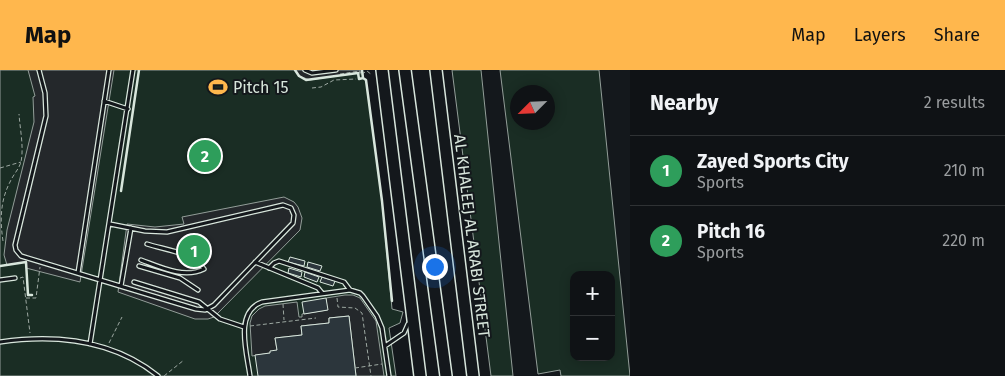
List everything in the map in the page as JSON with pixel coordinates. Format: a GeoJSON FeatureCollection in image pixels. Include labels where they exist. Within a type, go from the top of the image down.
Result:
{"type":"FeatureCollection","features":[{"type":"Feature","properties":{"kind":"main road"},"geometry":{"type":"LineString","coordinates":[[406,70],[446,376]]}},
{"type":"Feature","properties":{"kind":"main road","name":"AL KHALEEJ AL ARABI STREET"},"geometry":{"type":"LineString","coordinates":[[436,70],[473,376]]}},
{"type":"Feature","properties":{"kind":"main road"},"geometry":{"type":"LineString","coordinates":[[382,72],[420,376]]}},
{"type":"Feature","properties":{"kind":"lane"},"geometry":{"type":"LineString","coordinates":[[40,70],[45,94],[46,116],[15,248],[21,256],[199,310],[209,309],[293,223],[294,215],[290,208],[283,205],[167,232],[145,231],[110,224]]}},
{"type":"Feature","properties":{"kind":"lane"},"geometry":{"type":"LineString","coordinates":[[78,273],[110,70]]}},
{"type":"Feature","properties":{"kind":"lane"},"geometry":{"type":"LineString","coordinates":[[90,344],[133,70]]}},
{"type":"Feature","properties":{"kind":"lane"},"geometry":{"type":"LineString","coordinates":[[305,70],[312,73],[336,70]]}},
{"type":"Feature","properties":{"kind":"lane"},"geometry":{"type":"LineString","coordinates":[[104,102],[128,108]]}},
{"type":"Feature","properties":{"kind":"lane"},"geometry":{"type":"LineString","coordinates":[[121,286],[131,228]]}},
{"type":"Feature","properties":{"kind":"lane"},"geometry":{"type":"LineString","coordinates":[[141,260],[186,274],[204,269],[190,257],[147,244]]}},
{"type":"Feature","properties":{"kind":"lane"},"geometry":{"type":"LineString","coordinates":[[269,268],[279,261],[344,282],[350,290],[363,296],[382,328],[388,376]]}},
{"type":"Feature","properties":{"kind":"lane"},"geometry":{"type":"LineString","coordinates":[[254,262],[318,288],[322,293]]}},
{"type":"Feature","properties":{"kind":"lane"},"geometry":{"type":"LineString","coordinates":[[139,266],[180,278],[198,290]]}},
{"type":"Feature","properties":{"kind":"lane"},"geometry":{"type":"LineString","coordinates":[[0,280],[15,278]]}},
{"type":"Feature","properties":{"kind":"lane"},"geometry":{"type":"LineString","coordinates":[[134,282],[200,302],[220,319],[244,327]]}},
{"type":"Feature","properties":{"kind":"lane"},"geometry":{"type":"LineString","coordinates":[[384,346],[404,333],[408,328],[405,296],[409,287]]}},
{"type":"Feature","properties":{"kind":"lane"},"geometry":{"type":"LineString","coordinates":[[250,376],[244,327],[245,317],[254,306],[262,302],[350,290]]}},
{"type":"Feature","properties":{"kind":"lane"},"geometry":{"type":"LineString","coordinates":[[0,342],[30,339],[62,339],[90,344],[107,348],[133,359],[158,376]]}},
{"type":"Feature","properties":{"kind":"path"},"geometry":{"type":"LineString","coordinates":[[334,75],[357,71],[360,71],[360,75],[367,71],[372,75],[382,72]]}},
{"type":"Feature","properties":{"kind":"path"},"geometry":{"type":"LineString","coordinates":[[312,88],[321,87],[334,80],[356,80]]}},
{"type":"Feature","properties":{"kind":"path"},"geometry":{"type":"LineString","coordinates":[[3,241],[1,226],[3,203],[7,188],[21,162],[19,114]]}},
{"type":"Feature","properties":{"kind":"path"},"geometry":{"type":"LineString","coordinates":[[0,168],[21,162]]}},
{"type":"Feature","properties":{"kind":"path"},"geometry":{"type":"LineString","coordinates":[[26,298],[36,298],[40,262]]}},
{"type":"Feature","properties":{"kind":"path"},"geometry":{"type":"LineString","coordinates":[[15,278],[23,277],[30,339]]}},
{"type":"Feature","properties":{"kind":"path"},"geometry":{"type":"LineString","coordinates":[[336,291],[338,308],[355,308],[362,314],[371,376]]}},
{"type":"Feature","properties":{"kind":"path"},"geometry":{"type":"LineString","coordinates":[[282,299],[284,322]]}},
{"type":"Feature","properties":{"kind":"path"},"geometry":{"type":"LineString","coordinates":[[107,348],[122,317]]}},
{"type":"Feature","properties":{"kind":"path"},"geometry":{"type":"LineString","coordinates":[[244,327],[316,318]]}},
{"type":"Feature","properties":{"kind":"path"},"geometry":{"type":"LineString","coordinates":[[164,376],[184,360]]}},
{"type":"Feature","properties":{"kind":"path"},"geometry":{"type":"LineString","coordinates":[[355,368],[387,363]]}},
{"type":"Feature","properties":{"kind":"green space"},"geometry":{"type":"Polygon","coordinates":[[[0,70],[362,70],[363,78],[366,80],[382,201],[392,309],[403,312],[400,323],[389,328],[396,376],[0,376],[0,70]]]}},
{"type":"Feature","properties":{"kind":"green space"},"geometry":{"type":"Polygon","coordinates":[[[452,70],[481,70],[513,376],[491,376],[452,70]]]}},
{"type":"Feature","properties":{"kind":"green space"},"geometry":{"type":"Polygon","coordinates":[[[500,70],[599,70],[630,376],[561,376],[560,370],[538,374],[500,70]]]}},
{"type":"Feature","properties":{"kind":"shaded area"},"geometry":{"type":"Polygon","coordinates":[[[28,70],[114,70],[80,282],[26,268],[25,262],[7,265],[4,255],[7,230],[34,122],[33,97],[35,96],[28,70]]]}},
{"type":"Feature","properties":{"kind":"shaded area"},"geometry":{"type":"Polygon","coordinates":[[[295,70],[362,70],[362,72],[310,80],[299,76],[295,70]]]}},
{"type":"Feature","properties":{"kind":"shaded area"},"geometry":{"type":"Polygon","coordinates":[[[284,197],[294,202],[298,207],[302,218],[300,230],[214,317],[195,319],[118,292],[127,224],[155,227],[184,224],[182,217],[284,197]]]}},
{"type":"Feature","properties":{"kind":"shaded area"},"geometry":{"type":"Polygon","coordinates":[[[353,295],[360,298],[376,321],[384,376],[356,376],[349,316],[329,318],[329,323],[301,326],[302,335],[275,338],[277,350],[252,356],[250,323],[252,316],[259,309],[265,306],[297,302],[299,317],[302,317],[302,314],[327,310],[326,298],[353,295]]]}},
{"type":"Feature","properties":{"kind":"building"},"geometry":{"type":"Polygon","coordinates":[[[290,257],[305,261],[304,266],[288,262],[290,257]]]}},
{"type":"Feature","properties":{"kind":"building"},"geometry":{"type":"Polygon","coordinates":[[[308,262],[322,266],[320,271],[307,267],[308,262]]]}},
{"type":"Feature","properties":{"kind":"building"},"geometry":{"type":"Polygon","coordinates":[[[289,268],[302,272],[301,277],[288,273],[289,268]]]}},
{"type":"Feature","properties":{"kind":"building"},"geometry":{"type":"Polygon","coordinates":[[[305,272],[319,277],[317,282],[304,277],[305,272]]]}},
{"type":"Feature","properties":{"kind":"building"},"geometry":{"type":"Polygon","coordinates":[[[322,277],[335,281],[333,286],[320,282],[322,277]]]}},
{"type":"Feature","properties":{"kind":"building"},"geometry":{"type":"Polygon","coordinates":[[[326,298],[328,310],[304,314],[302,302],[326,298]]]}},
{"type":"Feature","properties":{"kind":"building"},"geometry":{"type":"Polygon","coordinates":[[[349,316],[356,376],[258,376],[255,355],[277,350],[275,338],[302,335],[301,326],[329,323],[329,318],[349,316]]]}},
{"type":"Feature","properties":{"kind":"wall"},"geometry":{"type":"LineString","coordinates":[[121,191],[139,70]]}},
{"type":"Feature","properties":{"kind":"wall"},"geometry":{"type":"LineString","coordinates":[[295,70],[299,76],[306,80],[358,73],[359,79],[363,78]]}},
{"type":"Feature","properties":{"kind":"wall"},"geometry":{"type":"LineString","coordinates":[[362,70],[363,78],[366,80],[382,201],[392,301]]}},
{"type":"Feature","properties":{"kind":"wall"},"geometry":{"type":"LineString","coordinates":[[0,266],[26,262],[28,295],[32,295]]}},
{"type":"Feature","properties":{"kind":"place","name":"Pitch 15"},"geometry":{"type":"Point","coordinates":[218,87]}},
{"type":"Feature","properties":{"kind":"place","name":"Pitch 16"},"geometry":{"type":"Point","coordinates":[205,156]}},
{"type":"Feature","properties":{"kind":"place","name":"Zayed Sports City"},"geometry":{"type":"Point","coordinates":[194,251]}}]}
